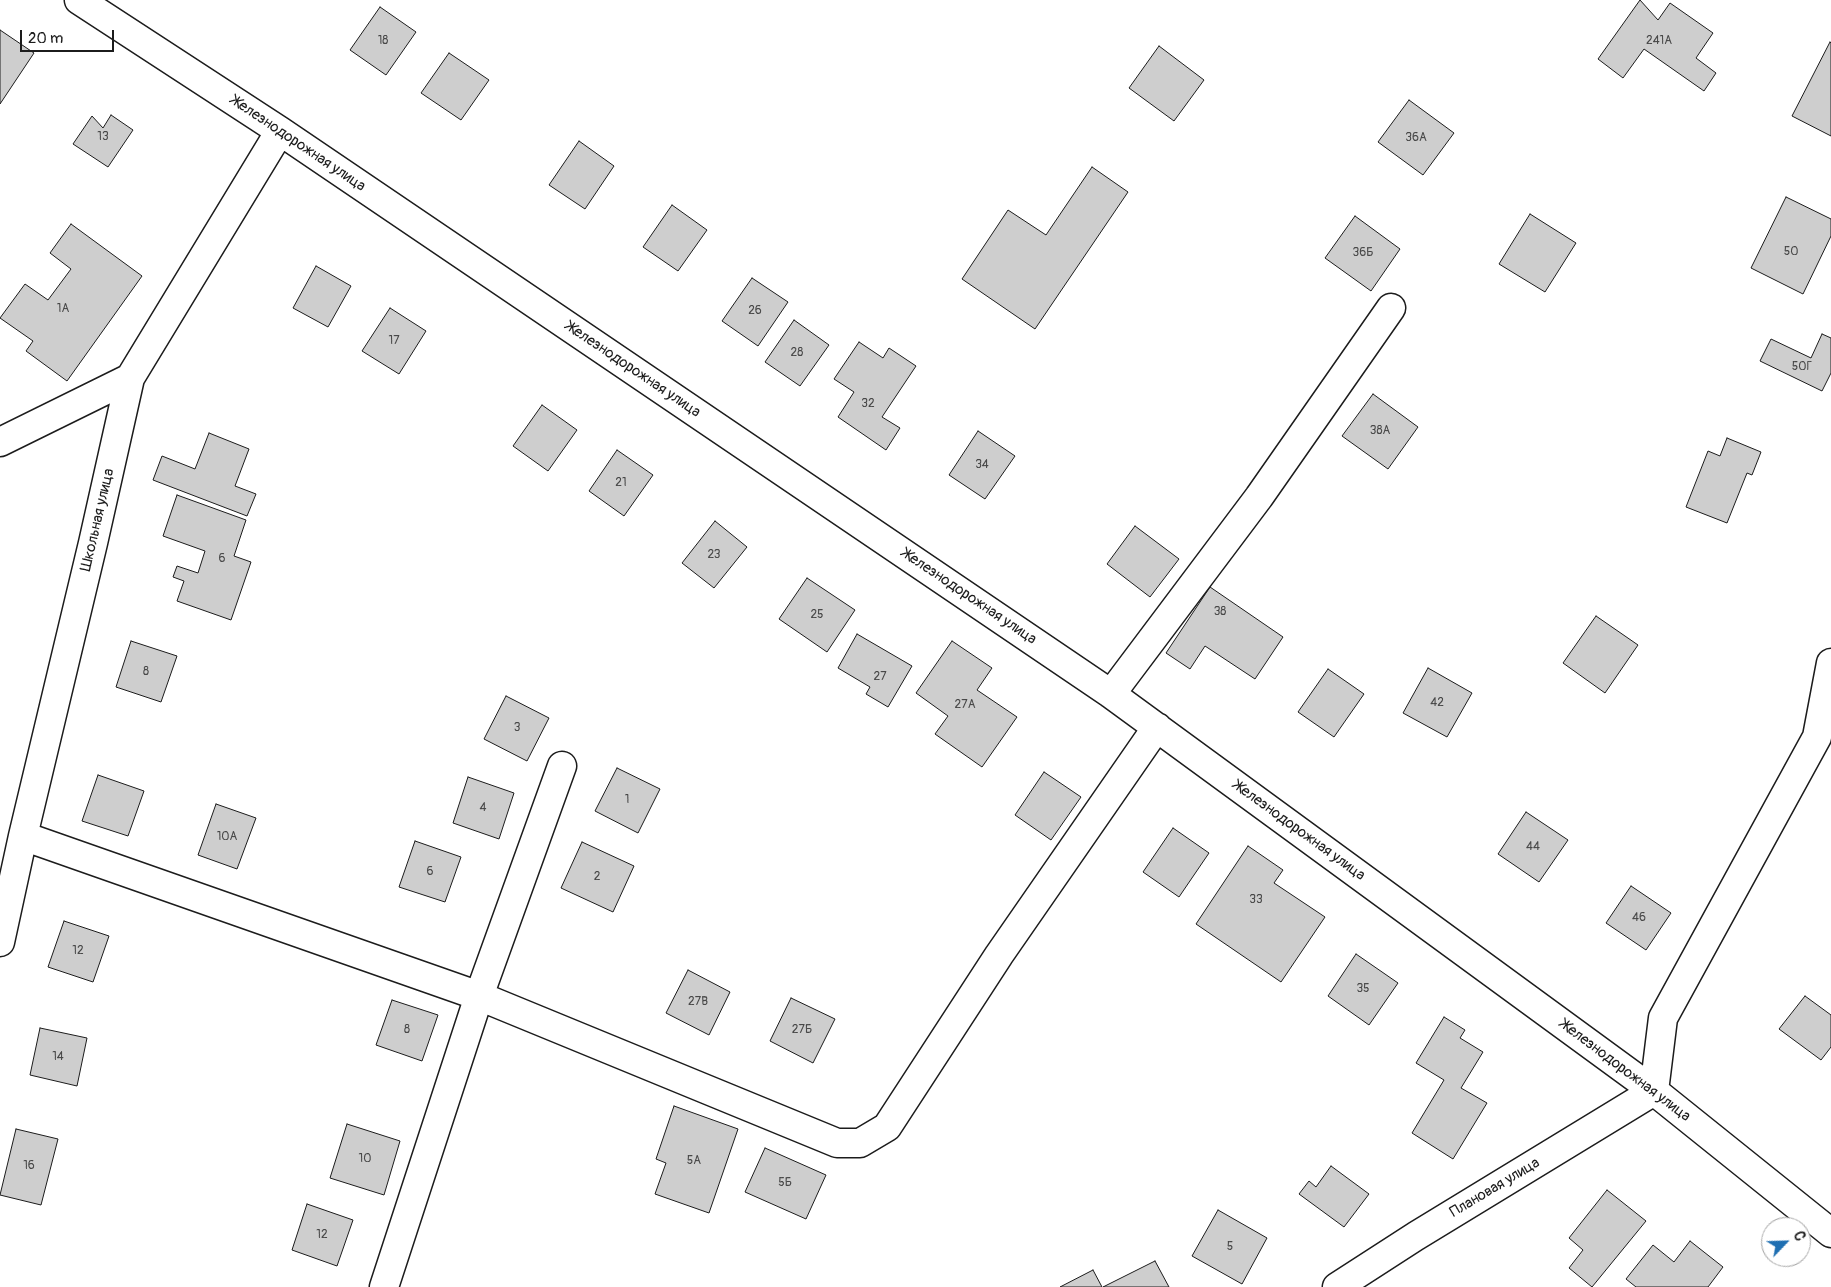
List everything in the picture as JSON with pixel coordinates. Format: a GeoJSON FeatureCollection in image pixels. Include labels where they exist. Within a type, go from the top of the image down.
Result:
{"type":"FeatureCollection","features":[{"type":"Feature","properties":{"kind":"street","name":"Железнодорожная улица"},"geometry":{"type":"LineString","coordinates":[[79,0],[280,131],[1112,694],[1654,1091],[1831,1233]]}},
{"type":"Feature","properties":{"kind":"street","name":"Школьная улица"},"geometry":{"type":"LineString","coordinates":[[0,942],[23,836],[94,543],[130,378],[280,131]]}},
{"type":"Feature","properties":{"kind":"street"},"geometry":{"type":"LineString","coordinates":[[1112,694],[1259,497],[1391,308]]}},
{"type":"Feature","properties":{"kind":"street"},"geometry":{"type":"LineString","coordinates":[[0,442],[130,378]]}},
{"type":"Feature","properties":{"kind":"street"},"geometry":{"type":"LineString","coordinates":[[1654,1091],[1664,1018],[1824,740],[1831,663]]}},
{"type":"Feature","properties":{"kind":"street"},"geometry":{"type":"LineString","coordinates":[[23,836],[479,996],[837,1143],[860,1144],[887,1127],[999,955],[1157,727]]}},
{"type":"Feature","properties":{"kind":"street"},"geometry":{"type":"LineString","coordinates":[[384,1287],[479,996],[562,766]]}},
{"type":"Feature","properties":{"kind":"street","name":"Плановая улица"},"geometry":{"type":"LineString","coordinates":[[1337,1287],[1416,1236],[1654,1091]]}},
{"type":"Feature","properties":{"kind":"building"},"geometry":{"type":"Polygon","coordinates":[[[1640,0],[1658,20],[1670,3],[1713,33],[1696,58],[1716,73],[1704,91],[1644,49],[1623,78],[1598,59],[1640,0]]]}},
{"type":"Feature","properties":{"kind":"building"},"geometry":{"type":"Polygon","coordinates":[[[380,7],[416,32],[386,75],[350,50],[380,7]]]}},
{"type":"Feature","properties":{"kind":"building"},"geometry":{"type":"Polygon","coordinates":[[[0,30],[34,53],[0,104],[0,30]]]}},
{"type":"Feature","properties":{"kind":"building"},"geometry":{"type":"Polygon","coordinates":[[[1831,43],[1831,136],[1792,116],[1831,43]]]}},
{"type":"Feature","properties":{"kind":"building"},"geometry":{"type":"Polygon","coordinates":[[[1159,46],[1204,80],[1174,121],[1129,88],[1159,46]]]}},
{"type":"Feature","properties":{"kind":"building"},"geometry":{"type":"Polygon","coordinates":[[[449,53],[489,80],[461,120],[421,93],[449,53]]]}},
{"type":"Feature","properties":{"kind":"building"},"geometry":{"type":"Polygon","coordinates":[[[1409,100],[1454,133],[1423,175],[1378,142],[1409,100]]]}},
{"type":"Feature","properties":{"kind":"building"},"geometry":{"type":"Polygon","coordinates":[[[111,115],[133,130],[108,167],[73,144],[92,116],[103,128],[111,115]]]}},
{"type":"Feature","properties":{"kind":"building"},"geometry":{"type":"Polygon","coordinates":[[[579,141],[614,166],[585,209],[549,185],[579,141]]]}},
{"type":"Feature","properties":{"kind":"building"},"geometry":{"type":"Polygon","coordinates":[[[1092,167],[1128,192],[1035,329],[962,279],[1008,210],[1046,235],[1092,167]]]}},
{"type":"Feature","properties":{"kind":"building"},"geometry":{"type":"Polygon","coordinates":[[[1786,197],[1831,219],[1831,236],[1803,294],[1751,268],[1786,197]]]}},
{"type":"Feature","properties":{"kind":"building"},"geometry":{"type":"Polygon","coordinates":[[[672,205],[707,230],[678,271],[643,247],[672,205]]]}},
{"type":"Feature","properties":{"kind":"building"},"geometry":{"type":"Polygon","coordinates":[[[1530,214],[1576,243],[1545,292],[1499,264],[1530,214]]]}},
{"type":"Feature","properties":{"kind":"building"},"geometry":{"type":"Polygon","coordinates":[[[1355,216],[1400,249],[1371,291],[1325,258],[1355,216]]]}},
{"type":"Feature","properties":{"kind":"building"},"geometry":{"type":"Polygon","coordinates":[[[71,224],[142,276],[67,381],[26,351],[33,341],[0,318],[25,284],[48,300],[71,269],[50,253],[71,224]]]}},
{"type":"Feature","properties":{"kind":"building"},"geometry":{"type":"Polygon","coordinates":[[[316,266],[351,286],[328,327],[293,308],[316,266]]]}},
{"type":"Feature","properties":{"kind":"building"},"geometry":{"type":"Polygon","coordinates":[[[752,278],[788,302],[758,346],[722,321],[752,278]]]}},
{"type":"Feature","properties":{"kind":"building"},"geometry":{"type":"Polygon","coordinates":[[[390,308],[426,331],[399,374],[362,351],[390,308]]]}},
{"type":"Feature","properties":{"kind":"building"},"geometry":{"type":"Polygon","coordinates":[[[794,320],[829,345],[800,386],[765,362],[794,320]]]}},
{"type":"Feature","properties":{"kind":"building"},"geometry":{"type":"Polygon","coordinates":[[[1822,334],[1831,338],[1831,373],[1822,391],[1760,361],[1771,339],[1811,358],[1822,334]]]}},
{"type":"Feature","properties":{"kind":"building"},"geometry":{"type":"Polygon","coordinates":[[[859,342],[883,358],[889,348],[916,366],[882,417],[900,428],[886,450],[838,417],[854,392],[834,379],[859,342]]]}},
{"type":"Feature","properties":{"kind":"building"},"geometry":{"type":"Polygon","coordinates":[[[1373,394],[1418,427],[1388,469],[1342,436],[1373,394]]]}},
{"type":"Feature","properties":{"kind":"building"},"geometry":{"type":"Polygon","coordinates":[[[542,405],[577,430],[548,471],[513,446],[542,405]]]}},
{"type":"Feature","properties":{"kind":"building"},"geometry":{"type":"Polygon","coordinates":[[[978,431],[1015,456],[985,499],[949,475],[978,431]]]}},
{"type":"Feature","properties":{"kind":"building"},"geometry":{"type":"Polygon","coordinates":[[[209,433],[249,449],[235,486],[256,494],[247,516],[153,480],[162,456],[195,469],[209,433]]]}},
{"type":"Feature","properties":{"kind":"building"},"geometry":{"type":"Polygon","coordinates":[[[1727,438],[1761,452],[1752,475],[1747,473],[1727,523],[1686,507],[1708,451],[1720,456],[1727,438]]]}},
{"type":"Feature","properties":{"kind":"building"},"geometry":{"type":"Polygon","coordinates":[[[617,450],[653,475],[624,516],[589,491],[617,450]]]}},
{"type":"Feature","properties":{"kind":"building"},"geometry":{"type":"Polygon","coordinates":[[[177,495],[246,520],[234,556],[251,562],[231,620],[177,601],[184,581],[173,577],[177,566],[198,573],[205,551],[163,536],[177,495]]]}},
{"type":"Feature","properties":{"kind":"building"},"geometry":{"type":"Polygon","coordinates":[[[715,521],[747,547],[714,588],[682,563],[715,521]]]}},
{"type":"Feature","properties":{"kind":"building"},"geometry":{"type":"Polygon","coordinates":[[[1135,526],[1179,559],[1150,597],[1107,564],[1135,526]]]}},
{"type":"Feature","properties":{"kind":"building"},"geometry":{"type":"Polygon","coordinates":[[[807,578],[855,610],[827,652],[779,619],[807,578]]]}},
{"type":"Feature","properties":{"kind":"building"},"geometry":{"type":"Polygon","coordinates":[[[1210,587],[1283,637],[1255,679],[1205,646],[1190,669],[1166,653],[1210,587]]]}},
{"type":"Feature","properties":{"kind":"building"},"geometry":{"type":"Polygon","coordinates":[[[1596,616],[1638,645],[1605,693],[1563,663],[1596,616]]]}},
{"type":"Feature","properties":{"kind":"building"},"geometry":{"type":"Polygon","coordinates":[[[857,634],[912,666],[888,707],[866,694],[870,687],[838,668],[857,634]]]}},
{"type":"Feature","properties":{"kind":"building"},"geometry":{"type":"Polygon","coordinates":[[[131,641],[177,656],[161,702],[116,687],[131,641]]]}},
{"type":"Feature","properties":{"kind":"building"},"geometry":{"type":"Polygon","coordinates":[[[952,641],[992,668],[977,690],[1017,717],[982,767],[935,734],[948,716],[916,693],[952,641]]]}},
{"type":"Feature","properties":{"kind":"building"},"geometry":{"type":"Polygon","coordinates":[[[1428,668],[1472,693],[1447,737],[1403,713],[1428,668]]]}},
{"type":"Feature","properties":{"kind":"building"},"geometry":{"type":"Polygon","coordinates":[[[1328,669],[1364,694],[1334,737],[1298,712],[1328,669]]]}},
{"type":"Feature","properties":{"kind":"building"},"geometry":{"type":"Polygon","coordinates":[[[506,696],[549,718],[527,761],[484,739],[506,696]]]}},
{"type":"Feature","properties":{"kind":"building"},"geometry":{"type":"Polygon","coordinates":[[[617,768],[660,789],[638,833],[595,811],[617,768]]]}},
{"type":"Feature","properties":{"kind":"building"},"geometry":{"type":"Polygon","coordinates":[[[1044,772],[1081,797],[1051,840],[1015,815],[1044,772]]]}},
{"type":"Feature","properties":{"kind":"building"},"geometry":{"type":"Polygon","coordinates":[[[98,775],[144,791],[128,836],[82,821],[98,775]]]}},
{"type":"Feature","properties":{"kind":"building"},"geometry":{"type":"Polygon","coordinates":[[[468,777],[514,793],[499,839],[453,823],[468,777]]]}},
{"type":"Feature","properties":{"kind":"building"},"geometry":{"type":"Polygon","coordinates":[[[216,804],[256,818],[237,869],[198,855],[216,804]]]}},
{"type":"Feature","properties":{"kind":"building"},"geometry":{"type":"Polygon","coordinates":[[[1526,812],[1568,840],[1539,882],[1498,854],[1526,812]]]}},
{"type":"Feature","properties":{"kind":"building"},"geometry":{"type":"Polygon","coordinates":[[[1173,828],[1209,853],[1179,897],[1143,872],[1173,828]]]}},
{"type":"Feature","properties":{"kind":"building"},"geometry":{"type":"Polygon","coordinates":[[[415,841],[461,857],[445,902],[399,887],[415,841]]]}},
{"type":"Feature","properties":{"kind":"building"},"geometry":{"type":"Polygon","coordinates":[[[582,842],[634,866],[613,912],[561,888],[582,842]]]}},
{"type":"Feature","properties":{"kind":"building"},"geometry":{"type":"Polygon","coordinates":[[[1248,846],[1283,870],[1274,883],[1325,917],[1281,982],[1196,924],[1248,846]]]}},
{"type":"Feature","properties":{"kind":"building"},"geometry":{"type":"Polygon","coordinates":[[[1631,886],[1671,913],[1646,950],[1606,923],[1631,886]]]}},
{"type":"Feature","properties":{"kind":"building"},"geometry":{"type":"Polygon","coordinates":[[[64,921],[109,936],[93,982],[48,967],[64,921]]]}},
{"type":"Feature","properties":{"kind":"building"},"geometry":{"type":"Polygon","coordinates":[[[1356,954],[1398,983],[1369,1025],[1328,996],[1356,954]]]}},
{"type":"Feature","properties":{"kind":"building"},"geometry":{"type":"Polygon","coordinates":[[[688,970],[730,992],[709,1035],[666,1013],[688,970]]]}},
{"type":"Feature","properties":{"kind":"building"},"geometry":{"type":"Polygon","coordinates":[[[1805,996],[1831,1015],[1831,1047],[1821,1060],[1779,1029],[1805,996]]]}},
{"type":"Feature","properties":{"kind":"building"},"geometry":{"type":"Polygon","coordinates":[[[791,998],[835,1019],[813,1063],[770,1041],[791,998]]]}},
{"type":"Feature","properties":{"kind":"building"},"geometry":{"type":"Polygon","coordinates":[[[392,1000],[438,1015],[422,1061],[376,1045],[392,1000]]]}},
{"type":"Feature","properties":{"kind":"building"},"geometry":{"type":"Polygon","coordinates":[[[1444,1017],[1465,1030],[1460,1038],[1483,1052],[1461,1088],[1487,1103],[1453,1159],[1412,1133],[1444,1080],[1416,1063],[1444,1017]]]}},
{"type":"Feature","properties":{"kind":"building"},"geometry":{"type":"Polygon","coordinates":[[[40,1028],[87,1038],[77,1086],[30,1075],[40,1028]]]}},
{"type":"Feature","properties":{"kind":"building"},"geometry":{"type":"Polygon","coordinates":[[[674,1106],[738,1129],[709,1213],[655,1194],[666,1163],[656,1159],[674,1106]]]}},
{"type":"Feature","properties":{"kind":"building"},"geometry":{"type":"Polygon","coordinates":[[[347,1124],[400,1141],[384,1195],[330,1178],[347,1124]]]}},
{"type":"Feature","properties":{"kind":"building"},"geometry":{"type":"Polygon","coordinates":[[[16,1129],[58,1139],[41,1205],[0,1195],[16,1129]]]}},
{"type":"Feature","properties":{"kind":"building"},"geometry":{"type":"Polygon","coordinates":[[[765,1148],[826,1175],[806,1219],[745,1192],[765,1148]]]}},
{"type":"Feature","properties":{"kind":"building"},"geometry":{"type":"Polygon","coordinates":[[[1331,1166],[1369,1194],[1344,1227],[1299,1194],[1309,1181],[1316,1187],[1331,1166]]]}},
{"type":"Feature","properties":{"kind":"building"},"geometry":{"type":"Polygon","coordinates":[[[1607,1190],[1646,1221],[1592,1287],[1569,1268],[1583,1250],[1569,1238],[1607,1190]]]}},
{"type":"Feature","properties":{"kind":"building"},"geometry":{"type":"Polygon","coordinates":[[[307,1204],[353,1220],[337,1266],[292,1250],[307,1204]]]}},
{"type":"Feature","properties":{"kind":"building"},"geometry":{"type":"Polygon","coordinates":[[[1218,1210],[1267,1238],[1242,1284],[1192,1256],[1218,1210]]]}},
{"type":"Feature","properties":{"kind":"building"},"geometry":{"type":"Polygon","coordinates":[[[1690,1241],[1723,1267],[1708,1287],[1636,1287],[1626,1279],[1653,1245],[1674,1262],[1690,1241]]]}},
{"type":"Feature","properties":{"kind":"building"},"geometry":{"type":"Polygon","coordinates":[[[1155,1261],[1169,1287],[1103,1287],[1155,1261]]]}},
{"type":"Feature","properties":{"kind":"building"},"geometry":{"type":"Polygon","coordinates":[[[1093,1270],[1102,1287],[1060,1287],[1093,1270]]]}}]}
